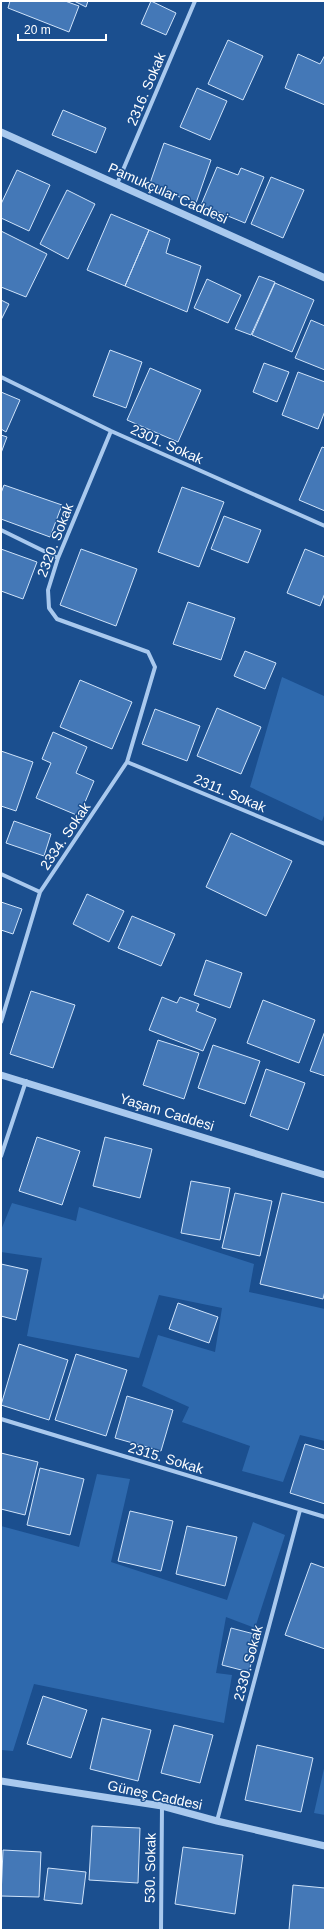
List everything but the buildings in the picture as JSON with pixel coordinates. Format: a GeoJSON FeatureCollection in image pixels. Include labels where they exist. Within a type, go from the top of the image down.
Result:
{"type":"FeatureCollection","features":[{"type":"Feature","properties":{"kind":"street","name":"2316. Sokak"},"geometry":{"type":"LineString","coordinates":[[117,185],[195,1]]}},
{"type":"Feature","properties":{"kind":"street","name":"Pamukçular Caddesi"},"geometry":{"type":"LineString","coordinates":[[1,132],[325,278]]}},
{"type":"Feature","properties":{"kind":"street","name":"2301. Sokak"},"geometry":{"type":"LineString","coordinates":[[1,377],[111,431],[325,526]]}},
{"type":"Feature","properties":{"kind":"street","name":"2320. Sokak"},"geometry":{"type":"LineString","coordinates":[[111,431],[58,558],[48,590],[49,608],[57,619],[148,652],[155,667]]}},
{"type":"Feature","properties":{"kind":"street"},"geometry":{"type":"LineString","coordinates":[[1,530],[58,558]]}},
{"type":"Feature","properties":{"kind":"street","name":"2334. Sokak"},"geometry":{"type":"LineString","coordinates":[[1,1022],[40,892],[127,762],[155,667]]}},
{"type":"Feature","properties":{"kind":"street","name":"2311. Sokak"},"geometry":{"type":"LineString","coordinates":[[127,762],[325,844]]}},
{"type":"Feature","properties":{"kind":"street"},"geometry":{"type":"LineString","coordinates":[[1,874],[40,892]]}},
{"type":"Feature","properties":{"kind":"street","name":"Yaşam Caddesi"},"geometry":{"type":"LineString","coordinates":[[1,1075],[26,1081],[325,1174]]}},
{"type":"Feature","properties":{"kind":"street"},"geometry":{"type":"LineString","coordinates":[[1,1156],[26,1081]]}},
{"type":"Feature","properties":{"kind":"street","name":"2315. Sokak"},"geometry":{"type":"LineString","coordinates":[[1,1419],[325,1517]]}},
{"type":"Feature","properties":{"kind":"street","name":"2330. Sokak"},"geometry":{"type":"LineString","coordinates":[[217,1821],[300,1510]]}},
{"type":"Feature","properties":{"kind":"street","name":"Güneş Caddesi"},"geometry":{"type":"LineString","coordinates":[[1,1781],[162,1806],[217,1821],[325,1846]]}},
{"type":"Feature","properties":{"kind":"street","name":"530. Sokak"},"geometry":{"type":"LineString","coordinates":[[161,1930],[162,1806]]}},
{"type":"Feature","properties":{"kind":"shaded area"},"geometry":{"type":"Polygon","coordinates":[[[282,677],[324,696],[325,694],[325,813],[322,821],[250,787],[282,677]]]}},
{"type":"Feature","properties":{"kind":"shaded area"},"geometry":{"type":"Polygon","coordinates":[[[12,1203],[76,1221],[79,1207],[254,1264],[249,1292],[325,1309],[325,1441],[300,1435],[283,1482],[242,1471],[250,1446],[182,1422],[189,1407],[142,1386],[158,1335],[215,1352],[222,1308],[159,1295],[139,1358],[27,1336],[42,1258],[1,1252],[1,1230],[12,1203]]]}},
{"type":"Feature","properties":{"kind":"shaded area"},"geometry":{"type":"Polygon","coordinates":[[[97,1474],[130,1479],[111,1562],[227,1600],[253,1522],[285,1535],[255,1628],[226,1617],[216,1673],[232,1675],[224,1723],[34,1684],[13,1751],[1,1750],[1,1526],[79,1547],[97,1474]]]}},
{"type":"Feature","properties":{"kind":"shaded area"},"geometry":{"type":"Polygon","coordinates":[[[325,1764],[325,1815],[314,1813],[325,1764]]]}}]}
